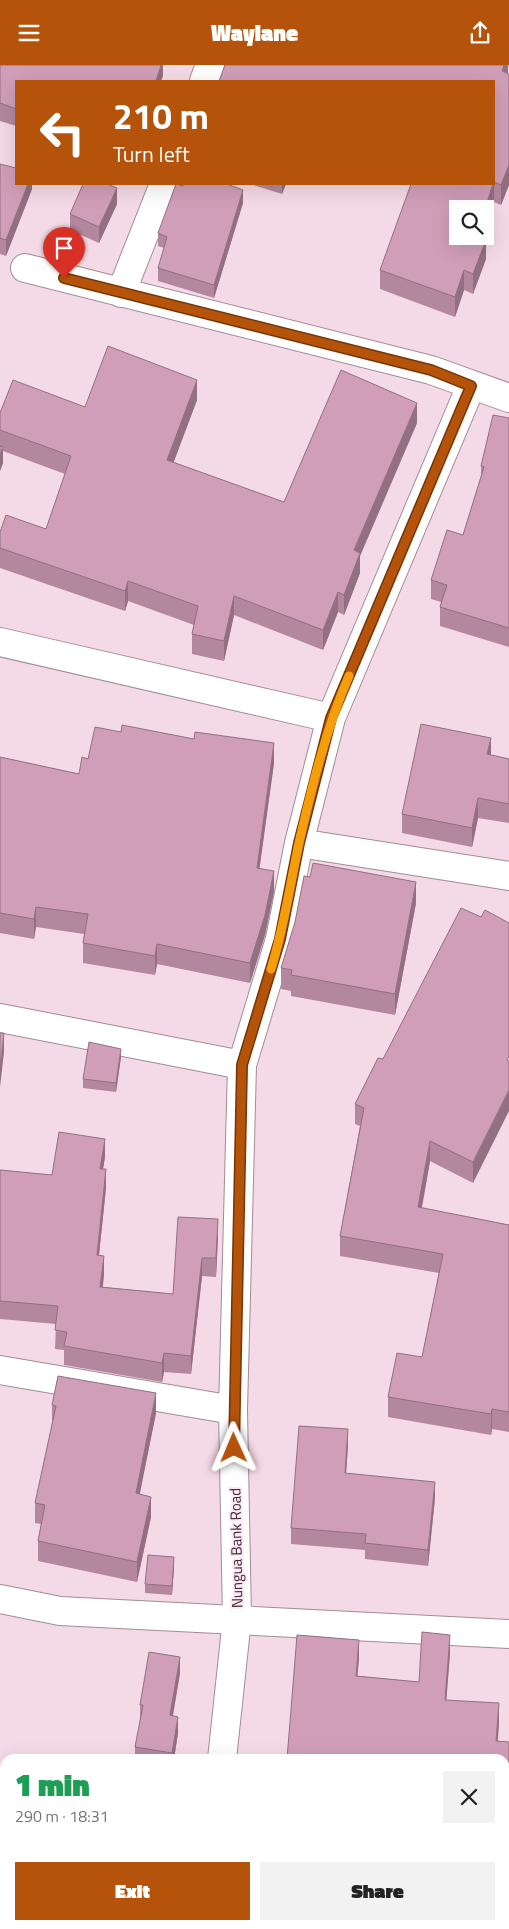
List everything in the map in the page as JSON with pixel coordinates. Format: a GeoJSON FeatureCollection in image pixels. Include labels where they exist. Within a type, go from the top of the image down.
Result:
{"type":"FeatureCollection","features":[{"type":"Feature","properties":{"kind":"street"},"geometry":{"type":"LineString","coordinates":[[204,80],[210,65]]}},
{"type":"Feature","properties":{"kind":"street"},"geometry":{"type":"LineString","coordinates":[[121,293],[164,185]]}},
{"type":"Feature","properties":{"kind":"street"},"geometry":{"type":"LineString","coordinates":[[25,267],[121,293],[431,370],[471,386],[509,398]]}},
{"type":"Feature","properties":{"kind":"street","name":"Nungua Bank Road"},"geometry":{"type":"LineString","coordinates":[[223,1754],[237,1619],[234,1410],[242,1065],[280,939],[299,843],[331,718],[471,386]]}},
{"type":"Feature","properties":{"kind":"street"},"geometry":{"type":"LineString","coordinates":[[0,641],[331,718]]}},
{"type":"Feature","properties":{"kind":"street"},"geometry":{"type":"LineString","coordinates":[[299,843],[509,876]]}},
{"type":"Feature","properties":{"kind":"street"},"geometry":{"type":"LineString","coordinates":[[0,1018],[242,1065]]}},
{"type":"Feature","properties":{"kind":"street"},"geometry":{"type":"LineString","coordinates":[[0,1370],[234,1410]]}},
{"type":"Feature","properties":{"kind":"street"},"geometry":{"type":"LineString","coordinates":[[0,1599],[60,1611],[509,1634]]}},
{"type":"Feature","properties":{"kind":"building"},"geometry":{"type":"Polygon","coordinates":[[[0,65],[161,65],[156,80],[15,80],[15,109],[0,103],[0,65]]]}},
{"type":"Feature","properties":{"kind":"building"},"geometry":{"type":"Polygon","coordinates":[[[225,65],[504,65],[502,71],[509,74],[509,165],[501,185],[495,182],[495,80],[219,80],[225,65]]]}},
{"type":"Feature","properties":{"kind":"building"},"geometry":{"type":"Polygon","coordinates":[[[0,164],[15,168],[15,185],[28,185],[6,240],[0,238],[0,164]]]}},
{"type":"Feature","properties":{"kind":"building"},"geometry":{"type":"Polygon","coordinates":[[[83,185],[110,185],[117,188],[99,227],[70,214],[83,185]]]}},
{"type":"Feature","properties":{"kind":"building"},"geometry":{"type":"Polygon","coordinates":[[[176,185],[230,185],[243,190],[214,285],[158,268],[167,237],[158,233],[176,185]]]}},
{"type":"Feature","properties":{"kind":"building"},"geometry":{"type":"Polygon","coordinates":[[[411,185],[493,185],[488,200],[449,200],[449,245],[484,245],[473,274],[464,270],[455,297],[380,270],[411,185]]]}},
{"type":"Feature","properties":{"kind":"building"},"geometry":{"type":"Polygon","coordinates":[[[108,346],[197,380],[167,460],[284,502],[341,370],[417,403],[354,550],[360,553],[344,595],[338,592],[323,630],[234,596],[224,641],[192,634],[198,606],[128,581],[125,591],[0,548],[0,532],[6,515],[46,529],[71,456],[0,430],[0,413],[13,380],[85,407],[108,346]]]}},
{"type":"Feature","properties":{"kind":"building"},"geometry":{"type":"Polygon","coordinates":[[[493,415],[509,418],[509,628],[440,607],[447,585],[431,580],[447,530],[463,535],[484,467],[481,466],[493,415]]]}},
{"type":"Feature","properties":{"kind":"building"},"geometry":{"type":"Polygon","coordinates":[[[421,724],[491,738],[487,754],[509,759],[509,804],[478,798],[472,828],[402,814],[421,724]]]}},
{"type":"Feature","properties":{"kind":"building"},"geometry":{"type":"Polygon","coordinates":[[[122,725],[194,739],[195,732],[274,743],[257,868],[274,871],[265,915],[250,963],[157,944],[155,956],[83,943],[88,914],[36,907],[34,919],[0,913],[0,757],[79,774],[82,757],[88,759],[95,727],[121,732],[122,725]]]}},
{"type":"Feature","properties":{"kind":"building"},"geometry":{"type":"Polygon","coordinates":[[[313,863],[416,882],[395,994],[291,975],[292,970],[281,968],[295,922],[304,876],[310,877],[313,863]]]}},
{"type":"Feature","properties":{"kind":"building"},"geometry":{"type":"Polygon","coordinates":[[[461,908],[481,917],[485,910],[509,923],[509,1056],[507,1060],[509,1061],[509,1090],[473,1162],[430,1141],[418,1207],[509,1225],[509,1412],[492,1409],[491,1414],[388,1397],[397,1353],[422,1357],[443,1254],[340,1236],[364,1108],[355,1104],[378,1058],[383,1059],[461,908]]]}},
{"type":"Feature","properties":{"kind":"building"},"geometry":{"type":"Polygon","coordinates":[[[0,1033],[4,1033],[0,1069],[0,1033]]]}},
{"type":"Feature","properties":{"kind":"building"},"geometry":{"type":"Polygon","coordinates":[[[89,1042],[121,1049],[116,1083],[83,1079],[89,1042]]]}},
{"type":"Feature","properties":{"kind":"building"},"geometry":{"type":"Polygon","coordinates":[[[59,1132],[105,1139],[100,1169],[106,1169],[97,1255],[104,1256],[100,1287],[173,1294],[178,1217],[218,1219],[216,1258],[202,1258],[191,1356],[164,1353],[162,1363],[64,1346],[67,1332],[55,1330],[58,1306],[0,1301],[0,1170],[52,1175],[59,1132]]]}},
{"type":"Feature","properties":{"kind":"building"},"geometry":{"type":"Polygon","coordinates":[[[58,1376],[156,1393],[136,1493],[151,1497],[137,1562],[38,1541],[45,1505],[35,1503],[56,1406],[52,1405],[58,1376]]]}},
{"type":"Feature","properties":{"kind":"building"},"geometry":{"type":"Polygon","coordinates":[[[299,1426],[348,1429],[345,1473],[435,1482],[428,1550],[365,1543],[366,1534],[291,1528],[299,1426]]]}},
{"type":"Feature","properties":{"kind":"building"},"geometry":{"type":"Polygon","coordinates":[[[148,1555],[174,1557],[172,1586],[145,1584],[148,1555]]]}},
{"type":"Feature","properties":{"kind":"building"},"geometry":{"type":"Polygon","coordinates":[[[422,1632],[450,1635],[445,1700],[499,1703],[496,1741],[509,1742],[509,1754],[287,1754],[297,1635],[359,1640],[356,1676],[419,1682],[422,1632]]]}},
{"type":"Feature","properties":{"kind":"building"},"geometry":{"type":"Polygon","coordinates":[[[149,1652],[180,1657],[170,1715],[178,1717],[172,1753],[135,1747],[143,1705],[140,1705],[149,1652]]]}},
{"type":"Feature","properties":{"kind":"slow traffic"},"geometry":{"type":"LineString","coordinates":[[271,969],[280,939],[299,843],[331,718],[349,676]]}},
{"type":"Feature","properties":{"kind":"route"},"geometry":{"type":"LineString","coordinates":[[64,278],[298,339],[431,370],[471,386],[331,718],[299,843],[280,939],[242,1065],[234,1448]]}}]}
